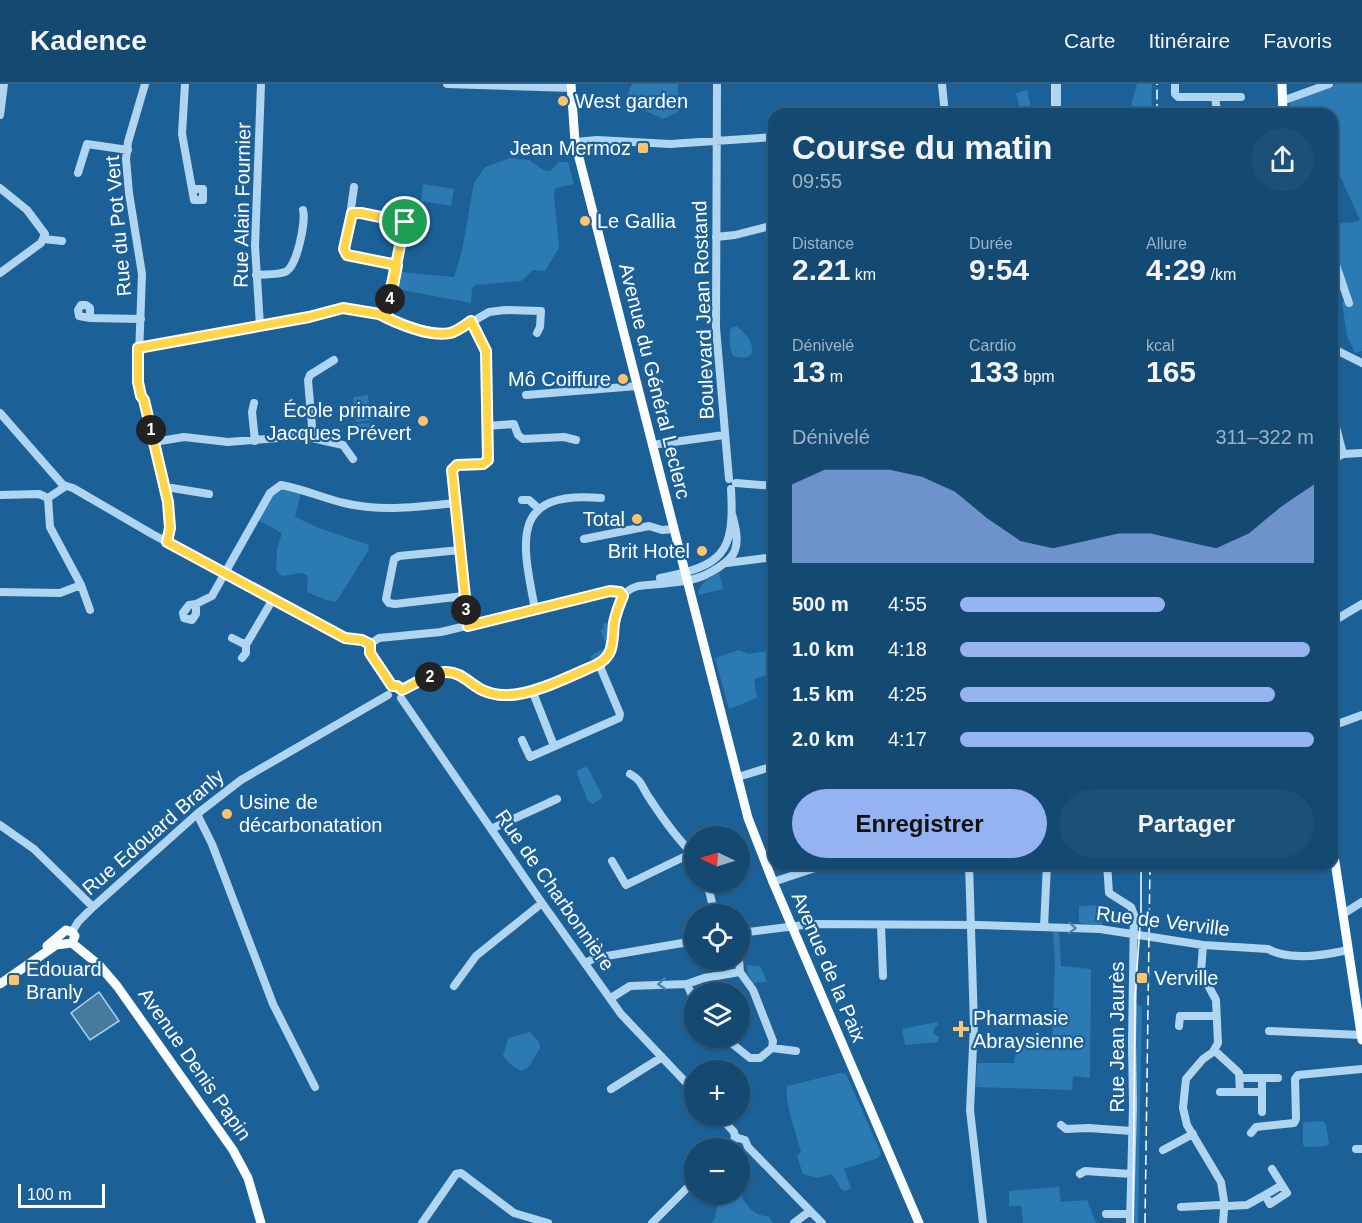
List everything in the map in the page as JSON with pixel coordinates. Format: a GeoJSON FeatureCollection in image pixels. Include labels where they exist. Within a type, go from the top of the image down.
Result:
{"type":"FeatureCollection","features":[{"type":"Feature","properties":{"kind":"main road"},"geometry":{"type":"LineString","coordinates":[[1282,84],[1283,108]]}},
{"type":"Feature","properties":{"kind":"main road","name":"Avenue du Général Leclerc"},"geometry":{"type":"LineString","coordinates":[[571,86],[575,142],[686,576]]}},
{"type":"Feature","properties":{"kind":"main road","name":"Avenue de la Paix"},"geometry":{"type":"LineString","coordinates":[[686,576],[748,818],[768,869]]}},
{"type":"Feature","properties":{"kind":"main road","name":"Avenue de la Paix"},"geometry":{"type":"LineString","coordinates":[[768,870],[919,1223]]}},
{"type":"Feature","properties":{"kind":"main road"},"geometry":{"type":"LineString","coordinates":[[1336,870],[1362,1040]]}},
{"type":"Feature","properties":{"kind":"main road"},"geometry":{"type":"LineString","coordinates":[[0,984],[28,965],[56,945],[69,944],[75,938],[72,932],[66,930],[28,965]]}},
{"type":"Feature","properties":{"kind":"main road"},"geometry":{"type":"LineString","coordinates":[[61,934],[61,941],[69,944]]}},
{"type":"Feature","properties":{"kind":"main road","name":"Avenue Denis Papin"},"geometry":{"type":"LineString","coordinates":[[69,944],[99,965],[118,987],[234,1150],[248,1179],[261,1223]]}},
{"type":"Feature","properties":{"kind":"street"},"geometry":{"type":"LineString","coordinates":[[0,115],[4,84]]}},
{"type":"Feature","properties":{"kind":"street","name":"Rue du Pot Vert"},"geometry":{"type":"LineString","coordinates":[[145,84],[128,150],[129,193],[142,274],[138,348],[139,391],[144,400],[165,489],[170,528],[167,542]]}},
{"type":"Feature","properties":{"kind":"street"},"geometry":{"type":"LineString","coordinates":[[186,84],[182,134],[192,189]]}},
{"type":"Feature","properties":{"kind":"street","name":"Rue Alain Fournier"},"geometry":{"type":"LineString","coordinates":[[260,326],[255,246],[261,84]]}},
{"type":"Feature","properties":{"kind":"street"},"geometry":{"type":"LineString","coordinates":[[447,84],[571,86]]}},
{"type":"Feature","properties":{"kind":"street","name":"Boulevard Jean Rostand"},"geometry":{"type":"LineString","coordinates":[[717,84],[716,328],[724,435],[732,484],[730,537],[723,552]]}},
{"type":"Feature","properties":{"kind":"street"},"geometry":{"type":"LineString","coordinates":[[942,84],[944,108]]}},
{"type":"Feature","properties":{"kind":"street"},"geometry":{"type":"LineString","coordinates":[[1057,84],[1057,108]]}},
{"type":"Feature","properties":{"kind":"street"},"geometry":{"type":"LineString","coordinates":[[1175,84],[1175,94],[1178,97],[1241,97]]}},
{"type":"Feature","properties":{"kind":"street"},"geometry":{"type":"LineString","coordinates":[[1282,101],[1329,84]]}},
{"type":"Feature","properties":{"kind":"street"},"geometry":{"type":"LineString","coordinates":[[1215,97],[1216,108]]}},
{"type":"Feature","properties":{"kind":"street"},"geometry":{"type":"LineString","coordinates":[[575,142],[597,140],[670,144],[768,137]]}},
{"type":"Feature","properties":{"kind":"street"},"geometry":{"type":"LineString","coordinates":[[78,173],[87,144],[128,150]]}},
{"type":"Feature","properties":{"kind":"street"},"geometry":{"type":"LineString","coordinates":[[354,187],[345,252],[347,255],[397,265]]}},
{"type":"Feature","properties":{"kind":"street"},"geometry":{"type":"LineString","coordinates":[[0,188],[27,210],[42,229],[44,239]]}},
{"type":"Feature","properties":{"kind":"street"},"geometry":{"type":"LineString","coordinates":[[256,275],[285,273],[292,266],[303,225],[303,210]]}},
{"type":"Feature","properties":{"kind":"street"},"geometry":{"type":"LineString","coordinates":[[352,213],[405,222],[385,317]]}},
{"type":"Feature","properties":{"kind":"street"},"geometry":{"type":"LineString","coordinates":[[716,237],[768,227]]}},
{"type":"Feature","properties":{"kind":"street"},"geometry":{"type":"LineString","coordinates":[[44,239],[62,241]]}},
{"type":"Feature","properties":{"kind":"street"},"geometry":{"type":"LineString","coordinates":[[0,273],[44,239]]}},
{"type":"Feature","properties":{"kind":"street"},"geometry":{"type":"LineString","coordinates":[[1338,271],[1349,303]]}},
{"type":"Feature","properties":{"kind":"street"},"geometry":{"type":"LineString","coordinates":[[138,348],[309,317],[343,308],[379,314],[408,327],[443,333],[458,330],[489,312],[541,311],[540,327],[537,333]]}},
{"type":"Feature","properties":{"kind":"street"},"geometry":{"type":"LineString","coordinates":[[90,318],[141,319]]}},
{"type":"Feature","properties":{"kind":"street"},"geometry":{"type":"LineString","coordinates":[[468,626],[452,468],[457,465],[487,462],[488,426],[486,351],[471,321]]}},
{"type":"Feature","properties":{"kind":"street"},"geometry":{"type":"LineString","coordinates":[[1338,351],[1362,363]]}},
{"type":"Feature","properties":{"kind":"street"},"geometry":{"type":"LineString","coordinates":[[313,438],[308,380],[310,375],[334,360]]}},
{"type":"Feature","properties":{"kind":"street"},"geometry":{"type":"LineString","coordinates":[[526,395],[637,386]]}},
{"type":"Feature","properties":{"kind":"street"},"geometry":{"type":"LineString","coordinates":[[254,403],[252,412],[255,441]]}},
{"type":"Feature","properties":{"kind":"street"},"geometry":{"type":"LineString","coordinates":[[0,411],[63,485],[73,488],[167,542],[347,639],[362,640],[370,644]]}},
{"type":"Feature","properties":{"kind":"street"},"geometry":{"type":"LineString","coordinates":[[488,426],[513,424],[518,435],[524,439],[564,437],[576,440]]}},
{"type":"Feature","properties":{"kind":"street"},"geometry":{"type":"LineString","coordinates":[[652,445],[724,435]]}},
{"type":"Feature","properties":{"kind":"street"},"geometry":{"type":"LineString","coordinates":[[1338,435],[1343,454]]}},
{"type":"Feature","properties":{"kind":"street"},"geometry":{"type":"LineString","coordinates":[[154,442],[184,436],[220,441],[255,441],[303,436],[343,445],[353,459]]}},
{"type":"Feature","properties":{"kind":"street"},"geometry":{"type":"LineString","coordinates":[[1338,457],[1343,454],[1362,453]]}},
{"type":"Feature","properties":{"kind":"street"},"geometry":{"type":"LineString","coordinates":[[732,484],[768,486]]}},
{"type":"Feature","properties":{"kind":"street"},"geometry":{"type":"LineString","coordinates":[[196,604],[212,596],[270,493],[281,485],[344,503],[368,507],[415,508],[455,503]]}},
{"type":"Feature","properties":{"kind":"street"},"geometry":{"type":"LineString","coordinates":[[48,498],[66,486]]}},
{"type":"Feature","properties":{"kind":"street"},"geometry":{"type":"LineString","coordinates":[[165,489],[209,494]]}},
{"type":"Feature","properties":{"kind":"street"},"geometry":{"type":"LineString","coordinates":[[0,495],[39,494],[48,498]]}},
{"type":"Feature","properties":{"kind":"street"},"geometry":{"type":"LineString","coordinates":[[534,609],[524,545],[530,521],[539,509],[558,500],[581,496],[601,498]]}},
{"type":"Feature","properties":{"kind":"street"},"geometry":{"type":"LineString","coordinates":[[48,498],[51,531],[81,585],[90,610]]}},
{"type":"Feature","properties":{"kind":"street"},"geometry":{"type":"LineString","coordinates":[[522,500],[529,500],[539,509]]}},
{"type":"Feature","properties":{"kind":"street","name":"Boulevard Jean Rostand"},"geometry":{"type":"LineString","coordinates":[[732,513],[737,538],[733,556]]}},
{"type":"Feature","properties":{"kind":"street"},"geometry":{"type":"LineString","coordinates":[[584,539],[649,526],[662,530],[674,529]]}},
{"type":"Feature","properties":{"kind":"street"},"geometry":{"type":"LineString","coordinates":[[460,550],[399,556],[394,559],[386,598],[389,603],[395,604],[464,596]]}},
{"type":"Feature","properties":{"kind":"street"},"geometry":{"type":"LineString","coordinates":[[370,644],[379,638],[441,632],[610,591],[622,594],[635,587],[686,576],[708,565],[723,552],[746,560]]}},
{"type":"Feature","properties":{"kind":"street"},"geometry":{"type":"LineString","coordinates":[[727,563],[733,556]]}},
{"type":"Feature","properties":{"kind":"street"},"geometry":{"type":"LineString","coordinates":[[686,576],[696,578],[727,563],[768,558]]}},
{"type":"Feature","properties":{"kind":"street"},"geometry":{"type":"LineString","coordinates":[[0,592],[60,593],[81,585]]}},
{"type":"Feature","properties":{"kind":"street"},"geometry":{"type":"LineString","coordinates":[[392,686],[388,695],[393,700],[435,674],[449,672],[462,676],[482,690],[496,695],[515,695],[599,664],[612,650],[615,620],[622,594]]}},
{"type":"Feature","properties":{"kind":"street"},"geometry":{"type":"LineString","coordinates":[[242,658],[246,653],[246,643],[273,599]]}},
{"type":"Feature","properties":{"kind":"street"},"geometry":{"type":"LineString","coordinates":[[1338,618],[1362,604]]}},
{"type":"Feature","properties":{"kind":"street"},"geometry":{"type":"LineString","coordinates":[[232,638],[246,643]]}},
{"type":"Feature","properties":{"kind":"street"},"geometry":{"type":"LineString","coordinates":[[370,644],[370,653],[392,686],[397,686],[402,694]]}},
{"type":"Feature","properties":{"kind":"street"},"geometry":{"type":"LineString","coordinates":[[522,740],[531,757],[620,717],[599,664]]}},
{"type":"Feature","properties":{"kind":"street"},"geometry":{"type":"LineString","coordinates":[[532,690],[554,747]]}},
{"type":"Feature","properties":{"kind":"street","name":"Rue de Charbonnière"},"geometry":{"type":"LineString","coordinates":[[402,694],[491,829],[621,1014],[684,1080]]}},
{"type":"Feature","properties":{"kind":"street","name":"Rue Edouard Branly"},"geometry":{"type":"LineString","coordinates":[[72,932],[78,922],[93,907],[197,814],[241,780],[388,695]]}},
{"type":"Feature","properties":{"kind":"street"},"geometry":{"type":"LineString","coordinates":[[1338,724],[1362,715]]}},
{"type":"Feature","properties":{"kind":"street"},"geometry":{"type":"LineString","coordinates":[[738,777],[768,768]]}},
{"type":"Feature","properties":{"kind":"street"},"geometry":{"type":"LineString","coordinates":[[630,774],[638,778],[648,796],[684,844]]}},
{"type":"Feature","properties":{"kind":"street"},"geometry":{"type":"LineString","coordinates":[[491,829],[557,799]]}},
{"type":"Feature","properties":{"kind":"street"},"geometry":{"type":"LineString","coordinates":[[197,814],[212,844],[273,1004],[315,1087]]}},
{"type":"Feature","properties":{"kind":"street"},"geometry":{"type":"LineString","coordinates":[[0,825],[34,849],[93,907]]}},
{"type":"Feature","properties":{"kind":"street"},"geometry":{"type":"LineString","coordinates":[[612,861],[626,885],[684,858]]}},
{"type":"Feature","properties":{"kind":"street"},"geometry":{"type":"LineString","coordinates":[[773,882],[809,870]]}},
{"type":"Feature","properties":{"kind":"street"},"geometry":{"type":"LineString","coordinates":[[969,870],[974,1025],[970,1110],[983,1223]]}},
{"type":"Feature","properties":{"kind":"street"},"geometry":{"type":"LineString","coordinates":[[1044,927],[1047,870]]}},
{"type":"Feature","properties":{"kind":"street","name":"Rue Jean Jaurès"},"geometry":{"type":"LineString","coordinates":[[1107,870],[1108,890],[1112,896],[1128,904],[1132,909],[1134,934],[1130,1218]]}},
{"type":"Feature","properties":{"kind":"street"},"geometry":{"type":"LineString","coordinates":[[1343,914],[1362,902]]}},
{"type":"Feature","properties":{"kind":"street"},"geometry":{"type":"LineString","coordinates":[[454,986],[476,956],[542,903]]}},
{"type":"Feature","properties":{"kind":"street","name":"Rue de Verville"},"geometry":{"type":"LineString","coordinates":[[750,932],[812,924],[881,926],[972,924],[1100,929],[1203,945],[1268,949],[1294,956],[1324,956],[1348,950]]}},
{"type":"Feature","properties":{"kind":"street"},"geometry":{"type":"LineString","coordinates":[[881,926],[883,976]]}},
{"type":"Feature","properties":{"kind":"street"},"geometry":{"type":"LineString","coordinates":[[585,963],[595,958],[684,943]]}},
{"type":"Feature","properties":{"kind":"street"},"geometry":{"type":"LineString","coordinates":[[1203,945],[1202,972],[1216,1000],[1218,1043],[1214,1050],[1189,1074],[1185,1082],[1184,1114],[1221,1182],[1224,1205],[1223,1223]]}},
{"type":"Feature","properties":{"kind":"street"},"geometry":{"type":"LineString","coordinates":[[693,982],[740,972],[753,990],[773,1041],[772,1048],[760,1058],[750,1058],[738,1048]]}},
{"type":"Feature","properties":{"kind":"street"},"geometry":{"type":"LineString","coordinates":[[611,998],[630,986],[684,984]]}},
{"type":"Feature","properties":{"kind":"street"},"geometry":{"type":"LineString","coordinates":[[1179,1026],[1180,1016],[1216,1016]]}},
{"type":"Feature","properties":{"kind":"street"},"geometry":{"type":"LineString","coordinates":[[1269,1031],[1361,1035]]}},
{"type":"Feature","properties":{"kind":"street"},"geometry":{"type":"LineString","coordinates":[[772,1048],[796,1051]]}},
{"type":"Feature","properties":{"kind":"street"},"geometry":{"type":"LineString","coordinates":[[1214,1050],[1239,1073],[1240,1092]]}},
{"type":"Feature","properties":{"kind":"street"},"geometry":{"type":"LineString","coordinates":[[611,1089],[662,1057]]}},
{"type":"Feature","properties":{"kind":"street"},"geometry":{"type":"LineString","coordinates":[[1251,1133],[1256,1127],[1294,1123],[1296,1119],[1295,1079],[1298,1075],[1362,1069]]}},
{"type":"Feature","properties":{"kind":"street"},"geometry":{"type":"LineString","coordinates":[[1240,1078],[1278,1078]]}},
{"type":"Feature","properties":{"kind":"street"},"geometry":{"type":"LineString","coordinates":[[1262,1078],[1262,1112]]}},
{"type":"Feature","properties":{"kind":"street"},"geometry":{"type":"LineString","coordinates":[[1220,1092],[1262,1092]]}},
{"type":"Feature","properties":{"kind":"street"},"geometry":{"type":"LineString","coordinates":[[1061,1125],[1066,1129],[1132,1131]]}},
{"type":"Feature","properties":{"kind":"street"},"geometry":{"type":"LineString","coordinates":[[728,1126],[735,1137],[745,1140],[748,1147],[822,1223]]}},
{"type":"Feature","properties":{"kind":"street"},"geometry":{"type":"LineString","coordinates":[[1163,1150],[1193,1134]]}},
{"type":"Feature","properties":{"kind":"street"},"geometry":{"type":"LineString","coordinates":[[1181,1207],[1247,1205],[1265,1195],[1270,1204],[1287,1193],[1272,1169]]}},
{"type":"Feature","properties":{"kind":"street"},"geometry":{"type":"LineString","coordinates":[[1080,1174],[1085,1171],[1131,1174]]}},
{"type":"Feature","properties":{"kind":"street"},"geometry":{"type":"LineString","coordinates":[[422,1223],[456,1174],[461,1173],[514,1213],[538,1222],[548,1223]]}},
{"type":"Feature","properties":{"kind":"street"},"geometry":{"type":"LineString","coordinates":[[652,1223],[684,1191]]}},
{"type":"Feature","properties":{"kind":"street"},"geometry":{"type":"LineString","coordinates":[[795,1223],[810,1211]]}},
{"type":"Feature","properties":{"kind":"street"},"geometry":{"type":"LineString","coordinates":[[1106,1214],[1130,1218]]}},
{"type":"Feature","properties":{"kind":"shaded area"},"geometry":{"type":"Polygon","coordinates":[[[632,84],[678,84],[679,111],[663,119],[635,106],[628,93],[632,84]]]}},
{"type":"Feature","properties":{"kind":"shaded area"},"geometry":{"type":"Polygon","coordinates":[[[1137,84],[1152,84],[1151,108],[1130,108],[1137,84]]]}},
{"type":"Feature","properties":{"kind":"shaded area"},"geometry":{"type":"Polygon","coordinates":[[[1336,84],[1362,84],[1362,351],[1355,353],[1347,336],[1342,302],[1351,295],[1348,286],[1342,287],[1338,271],[1338,224],[1360,220],[1341,178],[1338,179],[1338,108],[1289,108],[1292,101],[1336,84]]]}},
{"type":"Feature","properties":{"kind":"shaded area"},"geometry":{"type":"Polygon","coordinates":[[[1027,90],[1031,108],[1020,108],[1016,93],[1027,90]]]}},
{"type":"Feature","properties":{"kind":"shaded area"},"geometry":{"type":"Polygon","coordinates":[[[510,158],[529,160],[543,170],[550,171],[559,162],[568,162],[574,184],[556,188],[554,195],[559,248],[545,271],[533,270],[521,281],[476,285],[472,288],[471,303],[397,289],[400,272],[454,277],[462,251],[474,183],[485,167],[510,158]]]}},
{"type":"Feature","properties":{"kind":"shaded area"},"geometry":{"type":"Polygon","coordinates":[[[423,184],[454,189],[451,206],[421,201],[423,184]]]}},
{"type":"Feature","properties":{"kind":"shaded area"},"geometry":{"type":"Polygon","coordinates":[[[736,326],[751,343],[751,354],[748,357],[733,356],[730,331],[736,326]]]}},
{"type":"Feature","properties":{"kind":"shaded area"},"geometry":{"type":"Polygon","coordinates":[[[368,395],[371,420],[356,422],[353,397],[368,395]]]}},
{"type":"Feature","properties":{"kind":"shaded area"},"geometry":{"type":"Polygon","coordinates":[[[369,423],[371,435],[359,436],[357,424],[369,423]]]}},
{"type":"Feature","properties":{"kind":"shaded area"},"geometry":{"type":"Polygon","coordinates":[[[284,488],[301,492],[295,517],[369,545],[368,551],[336,602],[307,592],[308,576],[302,573],[282,576],[276,570],[277,549],[282,533],[258,520],[272,495],[284,488]]]}},
{"type":"Feature","properties":{"kind":"shaded area"},"geometry":{"type":"Polygon","coordinates":[[[719,572],[723,589],[698,595],[702,584],[719,572]]]}},
{"type":"Feature","properties":{"kind":"shaded area"},"geometry":{"type":"Polygon","coordinates":[[[609,622],[605,650],[592,661],[590,656],[605,648],[599,626],[601,630],[604,628],[603,624],[609,622]]]}},
{"type":"Feature","properties":{"kind":"shaded area"},"geometry":{"type":"Polygon","coordinates":[[[739,650],[748,654],[768,651],[768,675],[754,679],[757,698],[729,709],[715,658],[739,650]]]}},
{"type":"Feature","properties":{"kind":"shaded area"},"geometry":{"type":"Polygon","coordinates":[[[588,768],[603,797],[593,804],[588,801],[577,774],[577,771],[588,768]]]}},
{"type":"Feature","properties":{"kind":"shaded area"},"geometry":{"type":"Polygon","coordinates":[[[1102,905],[1102,925],[1079,923],[1079,906],[1102,905]]]}},
{"type":"Feature","properties":{"kind":"shaded area"},"geometry":{"type":"Polygon","coordinates":[[[1053,932],[1059,932],[1061,966],[1091,969],[1090,1078],[1073,1076],[1072,1090],[976,1087],[977,1063],[1014,1063],[1017,1045],[1052,1046],[1055,964],[1053,932]]]}},
{"type":"Feature","properties":{"kind":"shaded area"},"geometry":{"type":"Polygon","coordinates":[[[750,965],[760,966],[767,982],[754,984],[747,972],[750,970],[750,965]]]}},
{"type":"Feature","properties":{"kind":"shaded area"},"geometry":{"type":"Polygon","coordinates":[[[99,992],[119,1021],[90,1040],[71,1013],[99,992]]]}},
{"type":"Feature","properties":{"kind":"shaded area"},"geometry":{"type":"Polygon","coordinates":[[[1135,1005],[1142,1006],[1138,1223],[1132,1223],[1135,1005]]]}},
{"type":"Feature","properties":{"kind":"shaded area"},"geometry":{"type":"Polygon","coordinates":[[[937,1022],[934,1034],[939,1037],[938,1042],[905,1045],[902,1029],[937,1022]]]}},
{"type":"Feature","properties":{"kind":"shaded area"},"geometry":{"type":"Polygon","coordinates":[[[530,1032],[539,1042],[540,1048],[528,1068],[521,1071],[503,1056],[508,1038],[530,1032]]]}},
{"type":"Feature","properties":{"kind":"shaded area"},"geometry":{"type":"Polygon","coordinates":[[[841,1073],[846,1074],[881,1153],[878,1158],[844,1169],[851,1188],[845,1191],[841,1189],[832,1174],[817,1178],[803,1174],[797,1156],[801,1152],[789,1111],[787,1094],[787,1086],[841,1073]]]}},
{"type":"Feature","properties":{"kind":"shaded area"},"geometry":{"type":"Polygon","coordinates":[[[1323,1121],[1326,1124],[1329,1144],[1305,1147],[1303,1145],[1303,1122],[1323,1121]]]}},
{"type":"Feature","properties":{"kind":"shaded area"},"geometry":{"type":"Polygon","coordinates":[[[1059,1187],[1061,1202],[1087,1200],[1096,1223],[1023,1223],[1021,1206],[1009,1206],[1009,1191],[1059,1187]]]}},
{"type":"Feature","properties":{"kind":"shaded area"},"geometry":{"type":"Polygon","coordinates":[[[717,1204],[746,1204],[756,1213],[769,1217],[773,1223],[711,1223],[715,1219],[717,1204]]]}},
{"type":"Feature","properties":{"kind":"tram line"},"geometry":{"type":"LineString","coordinates":[[1052,84],[1052,108]]}},
{"type":"Feature","properties":{"kind":"tram line"},"geometry":{"type":"LineString","coordinates":[[1133,1223],[1135,997],[1141,912],[1141,870]]}},
{"type":"Feature","properties":{"kind":"railway"},"geometry":{"type":"LineString","coordinates":[[1157,84],[1157,108]]}},
{"type":"Feature","properties":{"kind":"railway"},"geometry":{"type":"LineString","coordinates":[[1145,1223],[1150,870]]}},
{"type":"Feature","properties":{"kind":"place","name":"West garden"},"geometry":{"type":"Point","coordinates":[563,101]}},
{"type":"Feature","properties":{"kind":"place","name":"Jean Mermoz"},"geometry":{"type":"Point","coordinates":[643,148]}},
{"type":"Feature","properties":{"kind":"place","name":"Le Gallia"},"geometry":{"type":"Point","coordinates":[585,221]}},
{"type":"Feature","properties":{"kind":"place","name":"Mô Coiffure"},"geometry":{"type":"Point","coordinates":[623,379]}},
{"type":"Feature","properties":{"kind":"place","name":"École primaire Jacques Prévert"},"geometry":{"type":"Point","coordinates":[423,421]}},
{"type":"Feature","properties":{"kind":"place","name":"Total"},"geometry":{"type":"Point","coordinates":[637,519]}},
{"type":"Feature","properties":{"kind":"place","name":"Brit Hotel"},"geometry":{"type":"Point","coordinates":[702,551]}},
{"type":"Feature","properties":{"kind":"place","name":"Usine de décarbonatation"},"geometry":{"type":"Point","coordinates":[227,814]}},
{"type":"Feature","properties":{"kind":"place","name":"Verville"},"geometry":{"type":"Point","coordinates":[1142,978]}},
{"type":"Feature","properties":{"kind":"place","name":"Edouard Branly"},"geometry":{"type":"Point","coordinates":[14,980]}},
{"type":"Feature","properties":{"kind":"place","name":"Pharmasie Abraysienne"},"geometry":{"type":"Point","coordinates":[961,1029]}},
{"type":"Feature","properties":{"kind":"route"},"geometry":{"type":"LineString","coordinates":[[405,222],[357,212],[352,213],[344,249],[347,255],[397,265],[385,317],[408,327],[443,333],[458,330],[471,321],[485,347],[488,460],[486,464],[457,465],[452,470],[468,626],[610,591],[620,592],[623,596],[615,620],[612,650],[606,659],[522,694],[505,696],[493,694],[482,690],[462,676],[449,672],[435,674],[402,690],[399,686],[392,686],[370,653],[370,644],[358,639],[345,638],[167,542],[170,528],[168,502],[144,400],[139,391],[138,348],[309,317],[343,308],[385,317],[388,312],[406,223],[405,222]]}}]}
